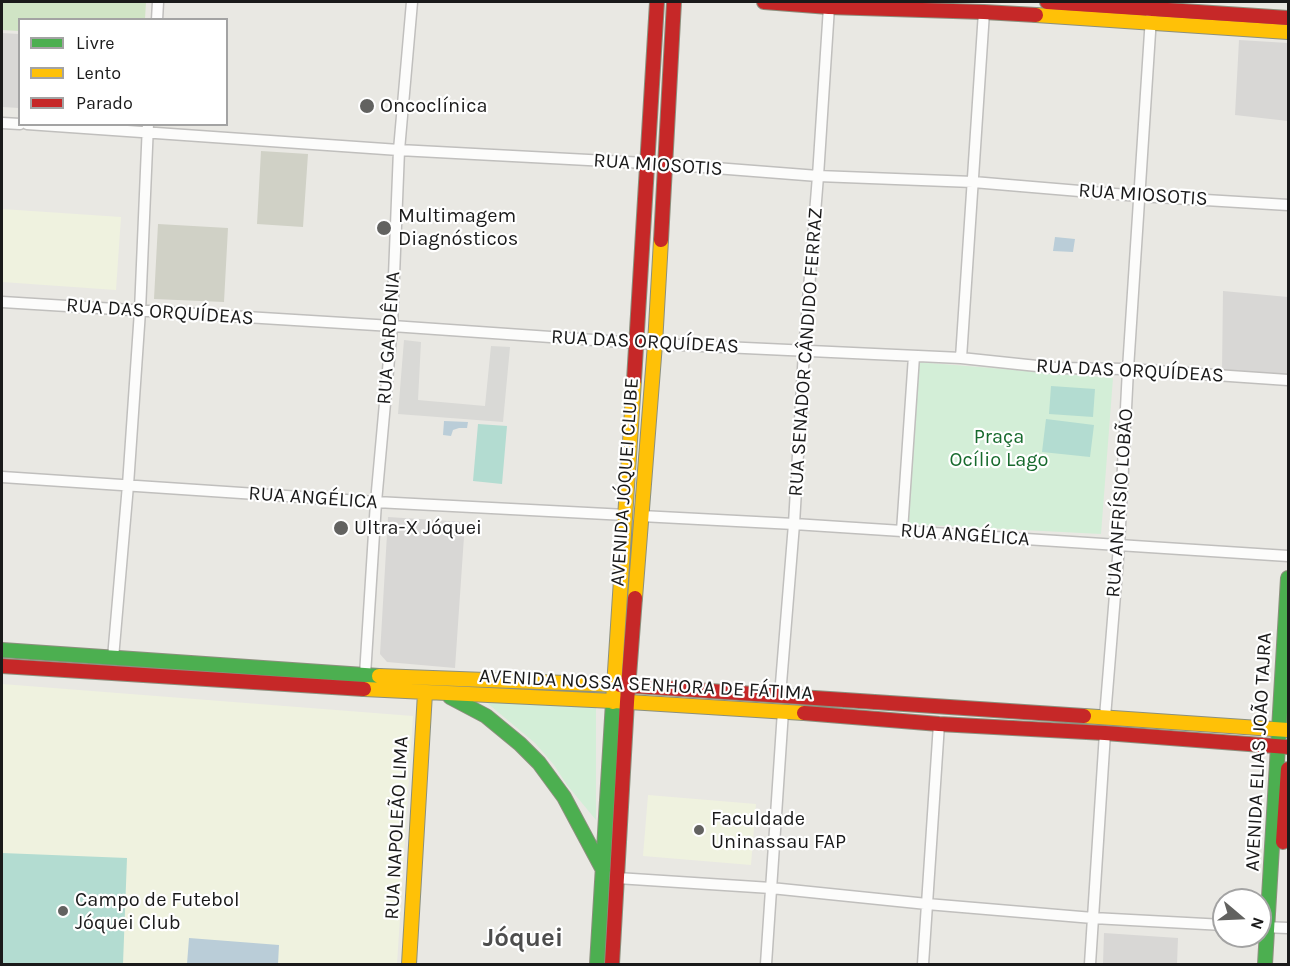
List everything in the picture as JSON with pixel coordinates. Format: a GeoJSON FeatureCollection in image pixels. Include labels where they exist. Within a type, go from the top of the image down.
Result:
{"type":"FeatureCollection","features":[{"type":"Feature","properties":{"kind":"main road","name":"AVENIDA JÓQUEI CLUBE"},"geometry":{"type":"LineString","coordinates":[[612,964],[617,878],[620,701],[614,685],[657,2]]}},
{"type":"Feature","properties":{"kind":"main road","name":"AVENIDA JÓQUEI CLUBE"},"geometry":{"type":"LineString","coordinates":[[597,964],[603,870],[620,701],[628,686],[655,344],[674,2]]}},
{"type":"Feature","properties":{"kind":"main road"},"geometry":{"type":"LineString","coordinates":[[765,2],[829,7],[984,12],[1152,12],[1288,18]]}},
{"type":"Feature","properties":{"kind":"main road"},"geometry":{"type":"LineString","coordinates":[[1047,2],[1152,12],[1288,32]]}},
{"type":"Feature","properties":{"kind":"main road","name":"AVENIDA ELIAS JOÃO TAJRA"},"geometry":{"type":"LineString","coordinates":[[1275,964],[1273,928],[1284,747],[1288,578]]}},
{"type":"Feature","properties":{"kind":"main road","name":"AVENIDA NOSSA SENHORA DE FÁTIMA"},"geometry":{"type":"LineString","coordinates":[[2,650],[365,675],[614,685],[1284,729]]}},
{"type":"Feature","properties":{"kind":"main road","name":"AVENIDA NOSSA SENHORA DE FÁTIMA"},"geometry":{"type":"LineString","coordinates":[[2,666],[445,695],[620,701],[783,711],[1284,747]]}},
{"type":"Feature","properties":{"kind":"main road","name":"RUA NAPOLEÃO LIMA"},"geometry":{"type":"LineString","coordinates":[[409,964],[425,693]]}},
{"type":"Feature","properties":{"kind":"main road"},"geometry":{"type":"LineString","coordinates":[[445,695],[486,716],[539,763],[564,797],[603,870]]}},
{"type":"Feature","properties":{"kind":"main road","name":"AVENIDA ELIAS JOÃO TAJRA"},"geometry":{"type":"LineString","coordinates":[[1265,964],[1273,928],[1288,769]]}},
{"type":"Feature","properties":{"kind":"street"},"geometry":{"type":"LineString","coordinates":[[157,18],[158,2]]}},
{"type":"Feature","properties":{"kind":"street","name":"RUA GARDÊNIA"},"geometry":{"type":"LineString","coordinates":[[365,675],[376,502],[392,326],[399,150],[412,2]]}},
{"type":"Feature","properties":{"kind":"street","name":"RUA SENADOR CÂNDIDO FERRAZ"},"geometry":{"type":"LineString","coordinates":[[780,696],[829,7]]}},
{"type":"Feature","properties":{"kind":"street"},"geometry":{"type":"LineString","coordinates":[[961,358],[984,12]]}},
{"type":"Feature","properties":{"kind":"street","name":"RUA ANFRÍSIO LOBÃO"},"geometry":{"type":"LineString","coordinates":[[1105,717],[1119,546],[1128,369],[1152,12]]}},
{"type":"Feature","properties":{"kind":"street"},"geometry":{"type":"LineString","coordinates":[[2,123],[18,124]]}},
{"type":"Feature","properties":{"kind":"street","name":"RUA MIOSOTIS"},"geometry":{"type":"LineString","coordinates":[[75,126],[148,129],[399,150],[664,164],[818,176],[973,182],[1139,196],[1288,204]]}},
{"type":"Feature","properties":{"kind":"street"},"geometry":{"type":"LineString","coordinates":[[113,657],[140,311],[148,129]]}},
{"type":"Feature","properties":{"kind":"street","name":"RUA DAS ORQUÍDEAS"},"geometry":{"type":"LineString","coordinates":[[2,302],[637,343],[961,358],[1056,368],[1128,369],[1288,380]]}},
{"type":"Feature","properties":{"kind":"street"},"geometry":{"type":"LineString","coordinates":[[902,531],[914,356]]}},
{"type":"Feature","properties":{"kind":"street","name":"RUA ANGÉLICA"},"geometry":{"type":"LineString","coordinates":[[2,477],[626,516]]}},
{"type":"Feature","properties":{"kind":"street","name":"RUA ANGÉLICA"},"geometry":{"type":"LineString","coordinates":[[641,516],[1288,556]]}},
{"type":"Feature","properties":{"kind":"street"},"geometry":{"type":"LineString","coordinates":[[766,964],[783,711]]}},
{"type":"Feature","properties":{"kind":"street"},"geometry":{"type":"LineString","coordinates":[[923,964],[939,724]]}},
{"type":"Feature","properties":{"kind":"street"},"geometry":{"type":"LineString","coordinates":[[1090,964],[1105,733]]}},
{"type":"Feature","properties":{"kind":"street"},"geometry":{"type":"LineString","coordinates":[[617,878],[771,888],[1093,918],[1212,924]]}},
{"type":"Feature","properties":{"kind":"shaded area"},"geometry":{"type":"Polygon","coordinates":[[[2,33],[18,34],[18,108],[2,107],[2,33]]]}},
{"type":"Feature","properties":{"kind":"shaded area"},"geometry":{"type":"Polygon","coordinates":[[[1239,40],[1288,43],[1288,121],[1235,115],[1239,40]]]}},
{"type":"Feature","properties":{"kind":"shaded area"},"geometry":{"type":"Polygon","coordinates":[[[261,151],[308,154],[303,227],[257,224],[261,151]]]}},
{"type":"Feature","properties":{"kind":"shaded area"},"geometry":{"type":"Polygon","coordinates":[[[2,209],[121,217],[116,290],[2,282],[2,209]]]}},
{"type":"Feature","properties":{"kind":"shaded area"},"geometry":{"type":"Polygon","coordinates":[[[158,224],[228,228],[224,302],[154,299],[158,224]]]}},
{"type":"Feature","properties":{"kind":"shaded area"},"geometry":{"type":"Polygon","coordinates":[[[1055,237],[1075,239],[1073,252],[1053,251],[1055,237]]]}},
{"type":"Feature","properties":{"kind":"shaded area"},"geometry":{"type":"Polygon","coordinates":[[[1223,291],[1288,297],[1288,374],[1222,371],[1223,291]]]}},
{"type":"Feature","properties":{"kind":"shaded area"},"geometry":{"type":"Polygon","coordinates":[[[404,340],[421,342],[418,400],[485,406],[491,346],[510,347],[503,422],[398,414],[404,340]]]}},
{"type":"Feature","properties":{"kind":"shaded area"},"geometry":{"type":"Polygon","coordinates":[[[1051,386],[1095,389],[1093,417],[1049,414],[1051,386]]]}},
{"type":"Feature","properties":{"kind":"shaded area"},"geometry":{"type":"Polygon","coordinates":[[[1046,419],[1094,425],[1090,457],[1042,452],[1046,419]]]}},
{"type":"Feature","properties":{"kind":"shaded area"},"geometry":{"type":"Polygon","coordinates":[[[444,421],[468,422],[467,428],[453,430],[451,436],[443,435],[444,421]]]}},
{"type":"Feature","properties":{"kind":"shaded area"},"geometry":{"type":"Polygon","coordinates":[[[478,424],[507,426],[502,484],[473,481],[478,424]]]}},
{"type":"Feature","properties":{"kind":"shaded area"},"geometry":{"type":"Polygon","coordinates":[[[388,517],[465,522],[455,668],[387,662],[380,654],[388,517]]]}},
{"type":"Feature","properties":{"kind":"shaded area"},"geometry":{"type":"Polygon","coordinates":[[[2,684],[413,716],[397,964],[2,964],[2,684]]]}},
{"type":"Feature","properties":{"kind":"shaded area","name":"Faculdade Uninassau FAP"},"geometry":{"type":"Polygon","coordinates":[[[648,795],[756,804],[751,865],[643,856],[648,795]]]}},
{"type":"Feature","properties":{"kind":"shaded area","name":"Campo de Futebol Jóquei Club"},"geometry":{"type":"Polygon","coordinates":[[[2,853],[127,858],[123,964],[2,964],[2,853]]]}},
{"type":"Feature","properties":{"kind":"shaded area"},"geometry":{"type":"Polygon","coordinates":[[[1104,933],[1178,938],[1177,964],[1103,964],[1104,933]]]}},
{"type":"Feature","properties":{"kind":"shaded area"},"geometry":{"type":"Polygon","coordinates":[[[189,938],[279,945],[278,964],[187,964],[189,938]]]}},
{"type":"Feature","properties":{"kind":"green space"},"geometry":{"type":"Polygon","coordinates":[[[2,2],[146,2],[145,18],[18,18],[18,31],[2,30],[2,2]]]}},
{"type":"Feature","properties":{"kind":"green space","name":"Praça Ocílio Lago"},"geometry":{"type":"Polygon","coordinates":[[[918,362],[1113,378],[1101,534],[906,524],[918,362]]]}},
{"type":"Feature","properties":{"kind":"green space"},"geometry":{"type":"Polygon","coordinates":[[[486,702],[596,707],[596,820],[535,743],[486,702]]]}},
{"type":"Feature","properties":{"kind":"traffic: fast"},"geometry":{"type":"LineString","coordinates":[[1265,964],[1288,578]]}},
{"type":"Feature","properties":{"kind":"traffic: fast"},"geometry":{"type":"LineString","coordinates":[[2,650],[379,676]]}},
{"type":"Feature","properties":{"kind":"traffic: fast"},"geometry":{"type":"LineString","coordinates":[[450,697],[486,716],[539,763],[564,797],[603,870]]}},
{"type":"Feature","properties":{"kind":"traffic: fast"},"geometry":{"type":"LineString","coordinates":[[597,964],[613,702]]}},
{"type":"Feature","properties":{"kind":"traffic: slow"},"geometry":{"type":"LineString","coordinates":[[1036,15],[1288,32]]}},
{"type":"Feature","properties":{"kind":"traffic: slow"},"geometry":{"type":"LineString","coordinates":[[635,598],[661,240]]}},
{"type":"Feature","properties":{"kind":"traffic: slow"},"geometry":{"type":"LineString","coordinates":[[613,702],[634,380]]}},
{"type":"Feature","properties":{"kind":"traffic: slow"},"geometry":{"type":"LineString","coordinates":[[379,676],[620,685]]}},
{"type":"Feature","properties":{"kind":"traffic: slow"},"geometry":{"type":"LineString","coordinates":[[364,689],[804,713]]}},
{"type":"Feature","properties":{"kind":"traffic: slow"},"geometry":{"type":"LineString","coordinates":[[409,964],[425,693]]}},
{"type":"Feature","properties":{"kind":"traffic: slow"},"geometry":{"type":"LineString","coordinates":[[1084,716],[1288,730]]}},
{"type":"Feature","properties":{"kind":"traffic: jam"},"geometry":{"type":"LineString","coordinates":[[634,380],[657,2]]}},
{"type":"Feature","properties":{"kind":"traffic: jam"},"geometry":{"type":"LineString","coordinates":[[661,240],[674,2]]}},
{"type":"Feature","properties":{"kind":"traffic: jam"},"geometry":{"type":"LineString","coordinates":[[764,2],[829,7],[1036,15]]}},
{"type":"Feature","properties":{"kind":"traffic: jam"},"geometry":{"type":"LineString","coordinates":[[1047,2],[1288,18]]}},
{"type":"Feature","properties":{"kind":"traffic: jam"},"geometry":{"type":"LineString","coordinates":[[612,964],[635,598]]}},
{"type":"Feature","properties":{"kind":"traffic: jam"},"geometry":{"type":"LineString","coordinates":[[2,666],[364,689]]}},
{"type":"Feature","properties":{"kind":"traffic: jam"},"geometry":{"type":"LineString","coordinates":[[620,685],[1084,716]]}},
{"type":"Feature","properties":{"kind":"traffic: jam"},"geometry":{"type":"LineString","coordinates":[[804,713],[1288,747]]}},
{"type":"Feature","properties":{"kind":"traffic: jam"},"geometry":{"type":"LineString","coordinates":[[1283,842],[1288,769]]}},
{"type":"Feature","properties":{"kind":"place","name":"Oncoclínica"},"geometry":{"type":"Point","coordinates":[367,106]}},
{"type":"Feature","properties":{"kind":"place","name":"Multimagem Diagnósticos"},"geometry":{"type":"Point","coordinates":[384,228]}},
{"type":"Feature","properties":{"kind":"place","name":"Ultra-X Jóquei"},"geometry":{"type":"Point","coordinates":[341,528]}},
{"type":"Feature","properties":{"kind":"place","name":"Faculdade Uninassau FAP"},"geometry":{"type":"Point","coordinates":[699,830]}},
{"type":"Feature","properties":{"kind":"place","name":"Campo de Futebol Jóquei Club"},"geometry":{"type":"Point","coordinates":[63,911]}},
{"type":"Feature","properties":{"kind":"district","name":"Jóquei"},"geometry":{"type":"Point","coordinates":[523,939]}}]}
